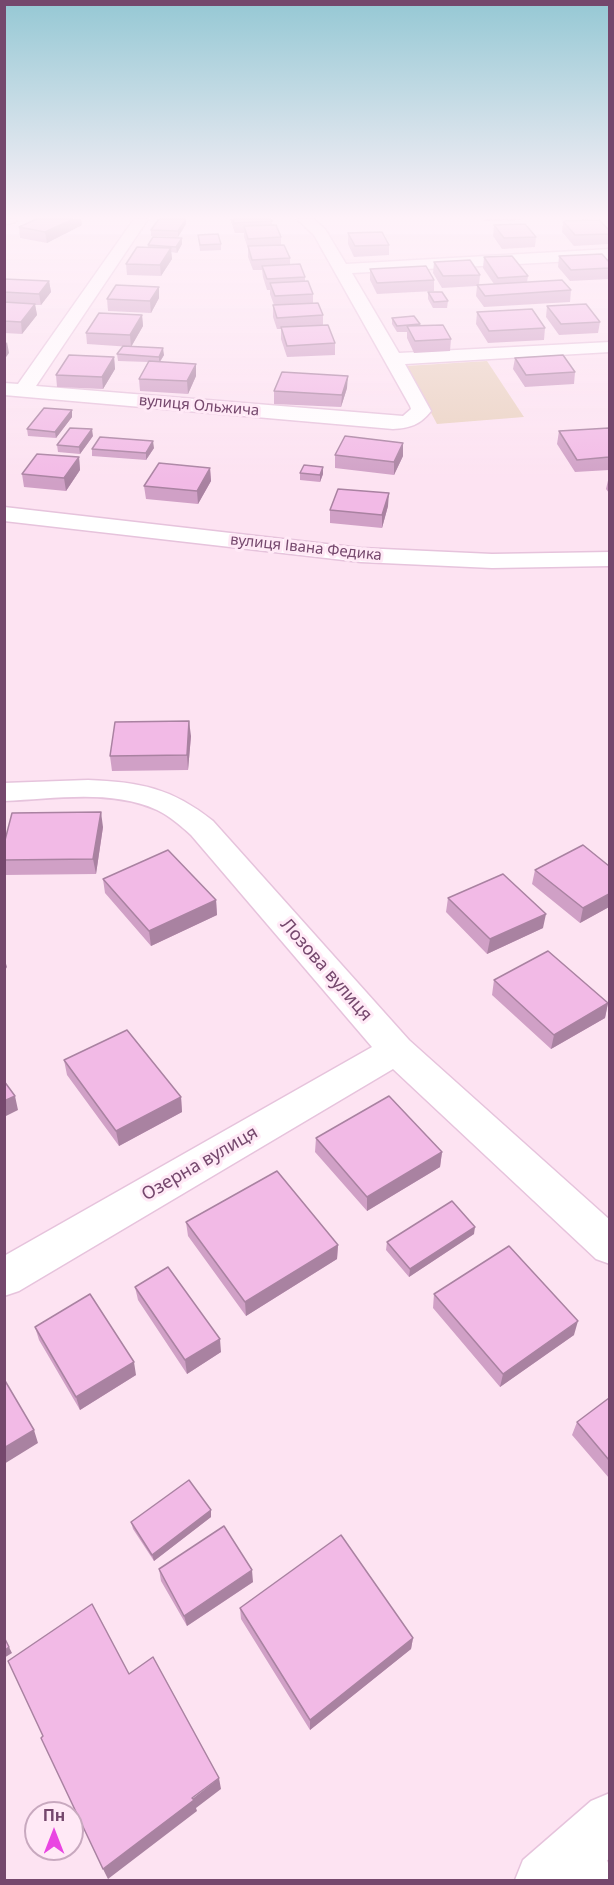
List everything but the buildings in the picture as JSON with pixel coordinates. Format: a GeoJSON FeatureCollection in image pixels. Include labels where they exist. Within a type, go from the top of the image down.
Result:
{"type":"FeatureCollection","features":[{"type":"Feature","properties":{"kind":"street"},"geometry":{"type":"LineString","coordinates":[[14,390],[76,307]]}},
{"type":"Feature","properties":{"kind":"street"},"geometry":{"type":"LineString","coordinates":[[364,307],[393,359],[609,347]]}},
{"type":"Feature","properties":{"kind":"street","name":"вулиця Ольжича"},"geometry":{"type":"LineString","coordinates":[[14,390],[393,423],[408,422],[421,411],[420,405],[393,359]]}},
{"type":"Feature","properties":{"kind":"street","name":"вулиця Івана Федика"},"geometry":{"type":"LineString","coordinates":[[4,514],[361,555],[492,561],[609,559]]}},
{"type":"Feature","properties":{"kind":"street","name":"Лозова вулиця"},"geometry":{"type":"LineString","coordinates":[[4,792],[64,789],[131,791],[169,804],[202,828],[396,1050],[609,1246]]}},
{"type":"Feature","properties":{"kind":"street","name":"Озерна вулиця"},"geometry":{"type":"LineString","coordinates":[[4,1278],[396,1050]]}},
{"type":"Feature","properties":{"kind":"street"},"geometry":{"type":"LineString","coordinates":[[543,1881],[597,1848]]}},
{"type":"Feature","properties":{"kind":"shaded area"},"geometry":{"type":"Polygon","coordinates":[[[487,361],[524,417],[437,424],[406,366],[487,361]]]}}]}
